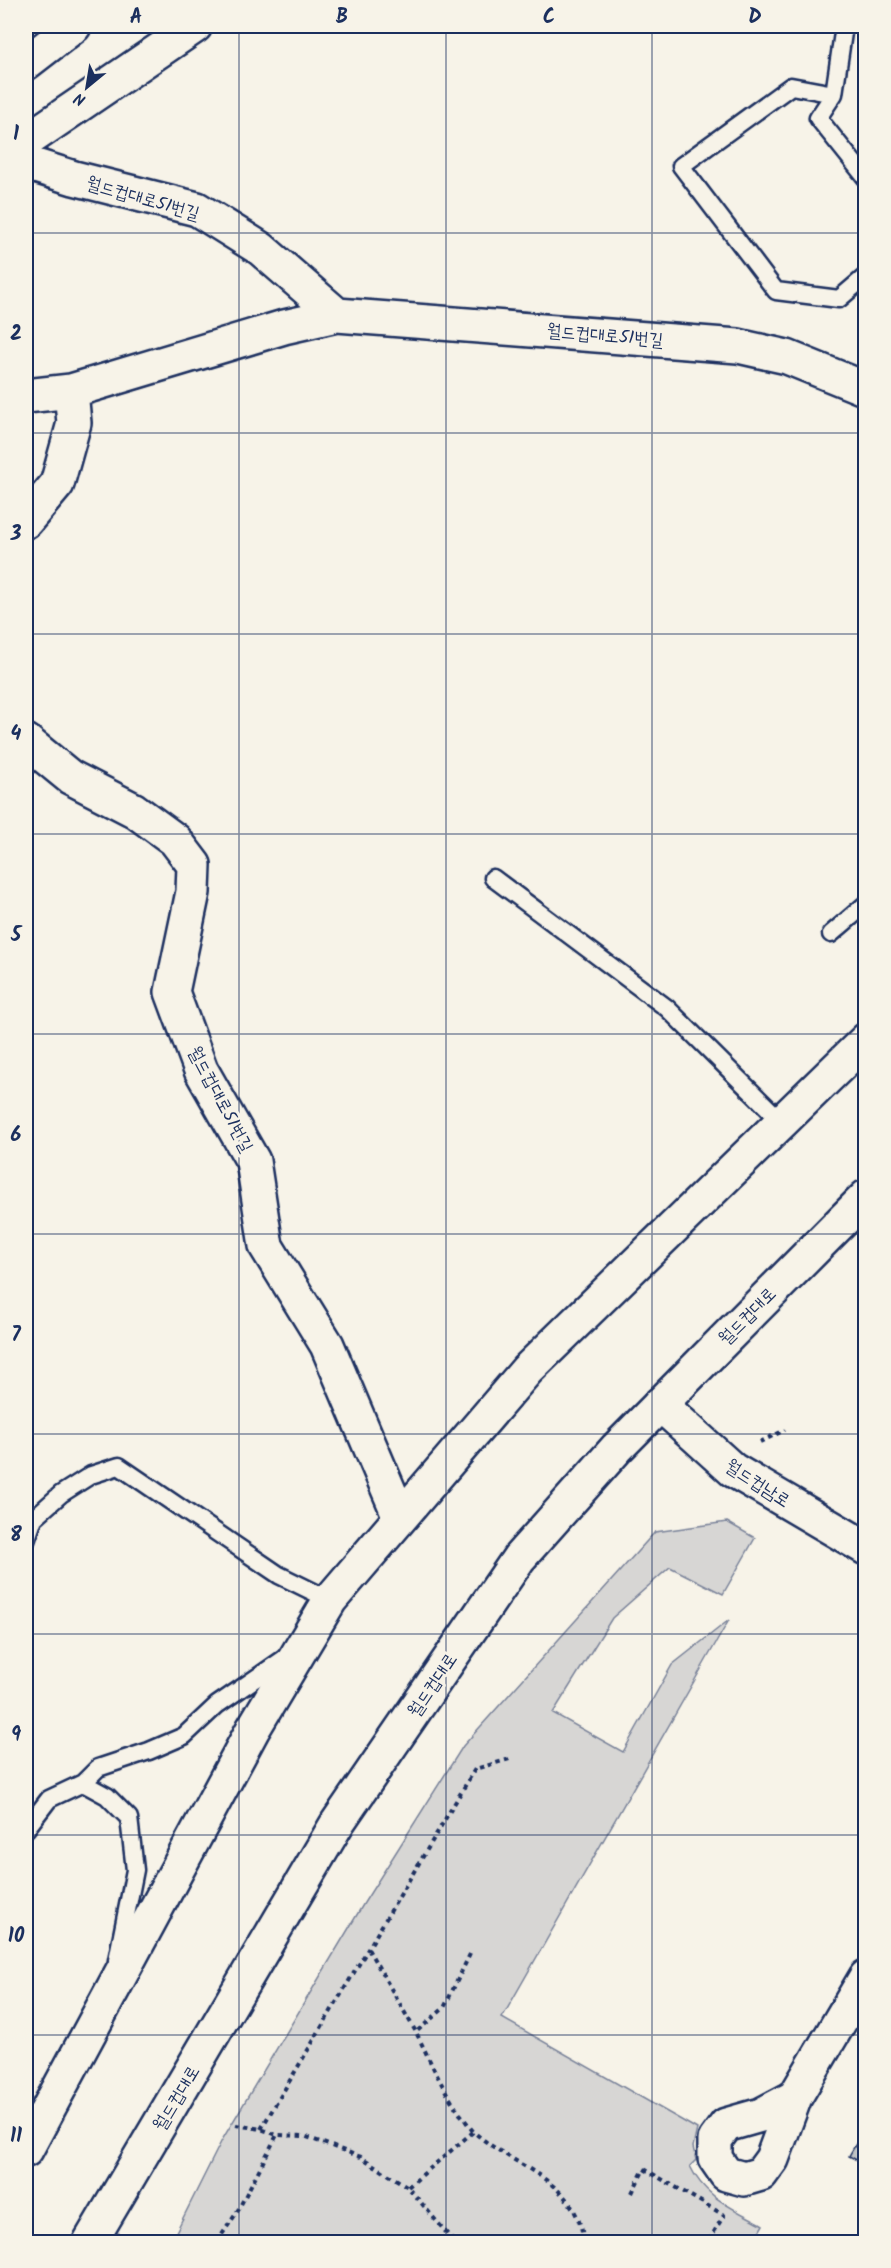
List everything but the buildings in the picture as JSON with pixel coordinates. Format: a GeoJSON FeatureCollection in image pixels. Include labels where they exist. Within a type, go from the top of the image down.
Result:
{"type":"FeatureCollection","features":[{"type":"Feature","properties":{"kind":"main road"},"geometry":{"type":"LineString","coordinates":[[26,63],[74,26]]}},
{"type":"Feature","properties":{"kind":"main road"},"geometry":{"type":"LineString","coordinates":[[26,141],[195,26]]}},
{"type":"Feature","properties":{"kind":"main road","name":"월드컵대로51번길"},"geometry":{"type":"LineString","coordinates":[[26,163],[74,178],[197,209],[261,249],[337,315]]}},
{"type":"Feature","properties":{"kind":"main road","name":"월드컵대로51번길"},"geometry":{"type":"LineString","coordinates":[[26,396],[71,391],[284,327],[337,315],[738,345],[787,357],[866,389]]}},
{"type":"Feature","properties":{"kind":"main road"},"geometry":{"type":"LineString","coordinates":[[26,520],[57,484],[74,423],[71,391]]}},
{"type":"Feature","properties":{"kind":"main road","name":"월드컵대로51번길"},"geometry":{"type":"LineString","coordinates":[[26,741],[70,777],[134,810],[175,840],[194,865],[193,892],[172,992],[201,1070],[253,1161],[266,1246],[327,1345],[400,1516]]}},
{"type":"Feature","properties":{"kind":"main road"},"geometry":{"type":"LineString","coordinates":[[26,2150],[253,1729],[330,1600],[527,1370],[866,1040]]}},
{"type":"Feature","properties":{"kind":"main road","name":"월드컵대로"},"geometry":{"type":"LineString","coordinates":[[90,2242],[338,1822],[519,1558],[617,1448],[866,1197]]}},
{"type":"Feature","properties":{"kind":"main road","name":"월드컵남로"},"geometry":{"type":"LineString","coordinates":[[660,1404],[733,1470],[866,1548]]}},
{"type":"Feature","properties":{"kind":"main road"},"geometry":{"type":"LineString","coordinates":[[795,2097],[866,1977]]}},
{"type":"Feature","properties":{"kind":"lane"},"geometry":{"type":"LineString","coordinates":[[844,26],[834,94],[819,118],[866,178]]}},
{"type":"Feature","properties":{"kind":"lane"},"geometry":{"type":"LineString","coordinates":[[834,94],[791,86],[681,166],[776,291],[839,298],[866,276]]}},
{"type":"Feature","properties":{"kind":"lane"},"geometry":{"type":"LineString","coordinates":[[493,878],[667,1008],[782,1122]]}},
{"type":"Feature","properties":{"kind":"lane"},"geometry":{"type":"LineString","coordinates":[[831,934],[866,904]]}},
{"type":"Feature","properties":{"kind":"lane"},"geometry":{"type":"LineString","coordinates":[[26,1541],[34,1518],[61,1494],[91,1475],[119,1467],[279,1575],[330,1600]]}},
{"type":"Feature","properties":{"kind":"lane"},"geometry":{"type":"LineString","coordinates":[[26,1829],[49,1799],[83,1783],[98,1768],[149,1751],[184,1736],[217,1705],[303,1645]]}},
{"type":"Feature","properties":{"kind":"lane"},"geometry":{"type":"LineString","coordinates":[[83,1783],[107,1796],[129,1818],[135,1870],[111,1989]]}},
{"type":"Feature","properties":{"kind":"path"},"geometry":{"type":"LineString","coordinates":[[760,1442],[785,1430]]}},
{"type":"Feature","properties":{"kind":"path"},"geometry":{"type":"LineString","coordinates":[[261,2129],[475,1769],[513,1758]]}},
{"type":"Feature","properties":{"kind":"path"},"geometry":{"type":"LineString","coordinates":[[368,1948],[416,2032],[443,2088],[473,2132],[567,2197],[582,2229],[584,2242]]}},
{"type":"Feature","properties":{"kind":"path"},"geometry":{"type":"LineString","coordinates":[[416,2032],[444,2008],[470,1954]]}},
{"type":"Feature","properties":{"kind":"path"},"geometry":{"type":"LineString","coordinates":[[236,2125],[261,2129],[278,2135],[304,2136],[361,2157],[408,2187],[454,2242]]}},
{"type":"Feature","properties":{"kind":"path"},"geometry":{"type":"LineString","coordinates":[[408,2187],[473,2132]]}},
{"type":"Feature","properties":{"kind":"path"},"geometry":{"type":"LineString","coordinates":[[217,2242],[237,2212],[278,2135]]}},
{"type":"Feature","properties":{"kind":"path"},"geometry":{"type":"LineString","coordinates":[[632,2193],[644,2169],[724,2215],[708,2242]]}},
{"type":"Feature","properties":{"kind":"shaded area"},"geometry":{"type":"Polygon","coordinates":[[[727,1522],[755,1538],[723,1594],[670,1567],[612,1618],[553,1713],[623,1752],[672,1665],[729,1620],[502,2018],[697,2129],[693,2147],[696,2160],[690,2166],[696,2177],[712,2194],[763,2225],[753,2242],[171,2242],[222,2140],[364,1903],[463,1746],[655,1532],[727,1522]]]}}]}
